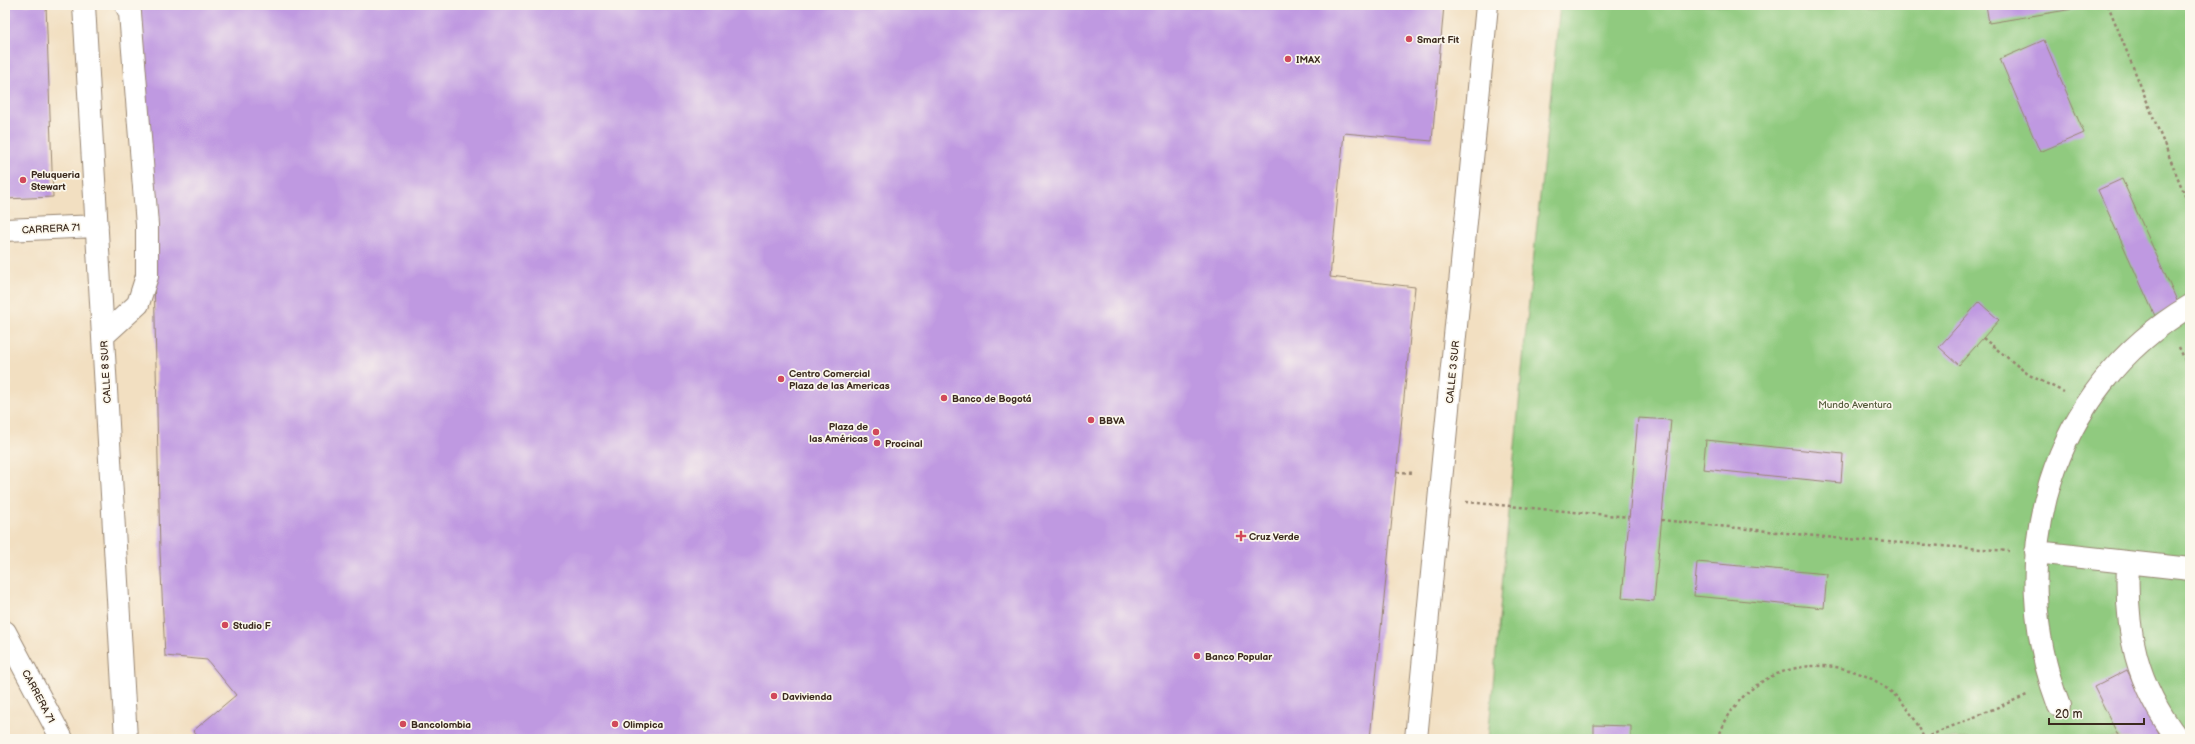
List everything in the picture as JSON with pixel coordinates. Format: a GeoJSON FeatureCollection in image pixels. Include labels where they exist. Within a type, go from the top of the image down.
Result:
{"type":"FeatureCollection","features":[{"type":"Feature","properties":{"kind":"street","name":"CALLE 8 SUR"},"geometry":{"type":"LineString","coordinates":[[84,5],[126,739]]}},
{"type":"Feature","properties":{"kind":"street"},"geometry":{"type":"LineString","coordinates":[[103,336],[138,304],[147,276],[145,201],[130,13],[126,5]]}},
{"type":"Feature","properties":{"kind":"street","name":"CALLE 3 SUR"},"geometry":{"type":"LineString","coordinates":[[1416,739],[1487,5]]}},
{"type":"Feature","properties":{"kind":"street","name":"CARRERA 71"},"geometry":{"type":"LineString","coordinates":[[5,230],[97,226]]}},
{"type":"Feature","properties":{"kind":"street"},"geometry":{"type":"LineString","coordinates":[[2059,706],[2051,685],[2042,651],[2036,616],[2034,581],[2041,515],[2049,486],[2072,431],[2088,404],[2110,373],[2138,345],[2190,306]]}},
{"type":"Feature","properties":{"kind":"street"},"geometry":{"type":"LineString","coordinates":[[2036,552],[2128,564],[2190,569]]}},
{"type":"Feature","properties":{"kind":"street"},"geometry":{"type":"LineString","coordinates":[[2128,564],[2126,599],[2129,631],[2137,663],[2164,721],[2178,739]]}},
{"type":"Feature","properties":{"kind":"street","name":"CARRERA 71"},"geometry":{"type":"LineString","coordinates":[[5,632],[62,739]]}},
{"type":"Feature","properties":{"kind":"path"},"geometry":{"type":"LineString","coordinates":[[2108,5],[2190,208]]}},
{"type":"Feature","properties":{"kind":"path"},"geometry":{"type":"LineString","coordinates":[[1983,338],[2029,375],[2088,404]]}},
{"type":"Feature","properties":{"kind":"path"},"geometry":{"type":"LineString","coordinates":[[1397,472],[1418,474]]}},
{"type":"Feature","properties":{"kind":"path"},"geometry":{"type":"LineString","coordinates":[[1440,499],[1629,517]]}},
{"type":"Feature","properties":{"kind":"path"},"geometry":{"type":"LineString","coordinates":[[1661,520],[1835,538],[2036,552]]}},
{"type":"Feature","properties":{"kind":"path"},"geometry":{"type":"LineString","coordinates":[[1718,739],[1730,715],[1742,699],[1775,675],[1794,668],[1813,665],[1834,666],[1853,670],[1872,678],[1889,689],[1903,703],[1915,719],[1924,738],[2051,685]]}},
{"type":"Feature","properties":{"kind":"green space","name":"Mundo Aventura"},"geometry":{"type":"Polygon","coordinates":[[[1560,5],[2190,5],[2190,739],[1488,739],[1524,349],[1560,5]]]}},
{"type":"Feature","properties":{"kind":"building"},"geometry":{"type":"Polygon","coordinates":[[[5,5],[46,5],[53,197],[5,199],[5,5]]]}},
{"type":"Feature","properties":{"kind":"building","name":"Centro Comercial Plaza de las Americas"},"geometry":{"type":"Polygon","coordinates":[[[138,5],[1444,5],[1432,141],[1344,133],[1330,277],[1415,287],[1370,739],[200,739],[193,731],[236,695],[207,660],[165,656],[160,552],[154,273],[138,5]]]}},
{"type":"Feature","properties":{"kind":"building"},"geometry":{"type":"Polygon","coordinates":[[[1986,5],[2091,5],[2091,6],[1989,23],[1986,5]]]}},
{"type":"Feature","properties":{"kind":"building"},"geometry":{"type":"Polygon","coordinates":[[[2044,40],[2084,133],[2040,152],[2000,59],[2044,40]]]}},
{"type":"Feature","properties":{"kind":"building"},"geometry":{"type":"Polygon","coordinates":[[[2122,179],[2179,305],[2155,316],[2098,190],[2122,179]]]}},
{"type":"Feature","properties":{"kind":"building"},"geometry":{"type":"Polygon","coordinates":[[[1979,302],[1999,320],[1959,365],[1939,347],[1979,302]]]}},
{"type":"Feature","properties":{"kind":"building"},"geometry":{"type":"Polygon","coordinates":[[[1638,418],[1671,420],[1654,601],[1622,598],[1638,418]]]}},
{"type":"Feature","properties":{"kind":"building"},"geometry":{"type":"Polygon","coordinates":[[[1706,440],[1843,454],[1841,483],[1703,469],[1706,440]]]}},
{"type":"Feature","properties":{"kind":"building"},"geometry":{"type":"Polygon","coordinates":[[[1697,562],[1827,574],[1824,608],[1694,596],[1697,562]]]}},
{"type":"Feature","properties":{"kind":"building"},"geometry":{"type":"Polygon","coordinates":[[[2127,670],[2162,739],[2120,739],[2094,687],[2127,670]]]}},
{"type":"Feature","properties":{"kind":"building"},"geometry":{"type":"Polygon","coordinates":[[[1594,725],[1631,726],[1631,739],[1594,739],[1594,725]]]}},
{"type":"Feature","properties":{"kind":"place","name":"Smart Fit"},"geometry":{"type":"Point","coordinates":[1409,39]}},
{"type":"Feature","properties":{"kind":"place","name":"IMAX"},"geometry":{"type":"Point","coordinates":[1288,59]}},
{"type":"Feature","properties":{"kind":"place","name":"Peluqueria Stewart"},"geometry":{"type":"Point","coordinates":[23,180]}},
{"type":"Feature","properties":{"kind":"place","name":"Centro Comercial Plaza de las Americas"},"geometry":{"type":"Point","coordinates":[781,379]}},
{"type":"Feature","properties":{"kind":"place","name":"Banco de Bogotá"},"geometry":{"type":"Point","coordinates":[944,398]}},
{"type":"Feature","properties":{"kind":"place","name":"BBVA"},"geometry":{"type":"Point","coordinates":[1091,420]}},
{"type":"Feature","properties":{"kind":"place","name":"Plaza de las Américas"},"geometry":{"type":"Point","coordinates":[876,432]}},
{"type":"Feature","properties":{"kind":"place","name":"Procinal"},"geometry":{"type":"Point","coordinates":[877,443]}},
{"type":"Feature","properties":{"kind":"place","name":"Cruz Verde"},"geometry":{"type":"Point","coordinates":[1241,536]}},
{"type":"Feature","properties":{"kind":"place","name":"Studio F"},"geometry":{"type":"Point","coordinates":[225,625]}},
{"type":"Feature","properties":{"kind":"place","name":"Banco Popular"},"geometry":{"type":"Point","coordinates":[1197,656]}},
{"type":"Feature","properties":{"kind":"place","name":"Davivienda"},"geometry":{"type":"Point","coordinates":[774,696]}},
{"type":"Feature","properties":{"kind":"place","name":"Bancolombia"},"geometry":{"type":"Point","coordinates":[403,724]}},
{"type":"Feature","properties":{"kind":"place","name":"Olimpica"},"geometry":{"type":"Point","coordinates":[615,724]}}]}
